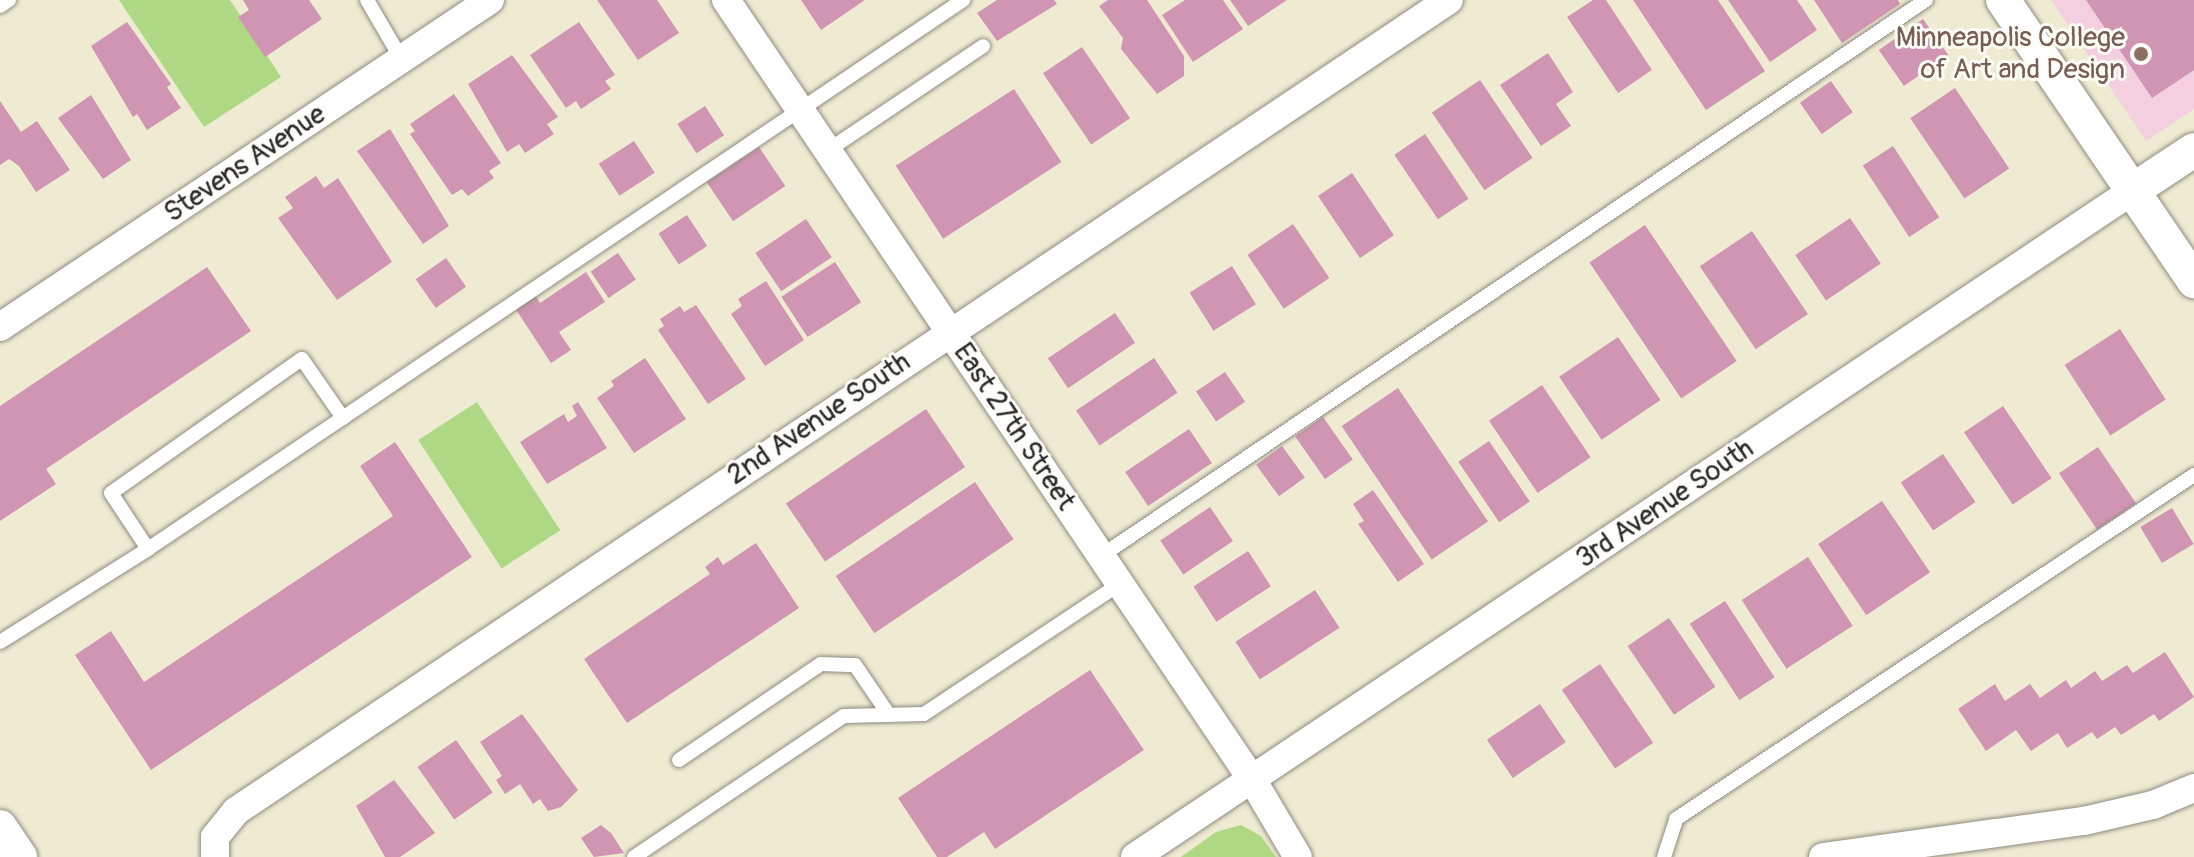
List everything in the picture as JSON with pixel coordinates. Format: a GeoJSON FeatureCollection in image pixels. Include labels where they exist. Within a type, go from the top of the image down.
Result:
{"type":"FeatureCollection","features":[{"type":"Feature","properties":{"kind":"street","name":"Stevens Avenue"},"geometry":{"type":"LineString","coordinates":[[0,327],[490,0]]}},
{"type":"Feature","properties":{"kind":"street","name":"East 27th Street"},"geometry":{"type":"LineString","coordinates":[[726,0],[1253,781],[1298,857]]}},
{"type":"Feature","properties":{"kind":"street","name":"2nd Avenue South"},"geometry":{"type":"LineString","coordinates":[[215,857],[215,837],[236,811],[1449,0]]}},
{"type":"Feature","properties":{"kind":"street"},"geometry":{"type":"LineString","coordinates":[[2003,0],[2194,281]]}},
{"type":"Feature","properties":{"kind":"street","name":"3rd Avenue South"},"geometry":{"type":"LineString","coordinates":[[1135,857],[2194,150]]}},
{"type":"Feature","properties":{"kind":"street"},"geometry":{"type":"LineString","coordinates":[[1823,857],[2084,821],[2153,805],[2194,788]]}},
{"type":"Feature","properties":{"kind":"street"},"geometry":{"type":"LineString","coordinates":[[0,827],[20,857]]}},
{"type":"Feature","properties":{"kind":"lane"},"geometry":{"type":"LineString","coordinates":[[0,6],[9,0]]}},
{"type":"Feature","properties":{"kind":"lane"},"geometry":{"type":"LineString","coordinates":[[367,0],[402,60]]}},
{"type":"Feature","properties":{"kind":"lane"},"geometry":{"type":"LineString","coordinates":[[0,642],[148,549],[798,108],[963,0]]}},
{"type":"Feature","properties":{"kind":"lane"},"geometry":{"type":"LineString","coordinates":[[1101,556],[1926,0]]}},
{"type":"Feature","properties":{"kind":"lane"},"geometry":{"type":"LineString","coordinates":[[827,151],[983,46]]}},
{"type":"Feature","properties":{"kind":"lane"},"geometry":{"type":"LineString","coordinates":[[148,549],[111,493],[302,359],[343,418]]}},
{"type":"Feature","properties":{"kind":"lane"},"geometry":{"type":"LineString","coordinates":[[1664,857],[1676,819],[2194,475]]}},
{"type":"Feature","properties":{"kind":"lane"},"geometry":{"type":"LineString","coordinates":[[634,857],[844,716],[924,714],[1120,584]]}},
{"type":"Feature","properties":{"kind":"lane"},"geometry":{"type":"LineString","coordinates":[[679,760],[821,664],[855,665],[889,715]]}},
{"type":"Feature","properties":{"kind":"shaded area","name":"Minneapolis College of Art and Design"},"geometry":{"type":"Polygon","coordinates":[[[2051,0],[2194,0],[2194,109],[2146,141],[2051,0]]]}},
{"type":"Feature","properties":{"kind":"green space"},"geometry":{"type":"Polygon","coordinates":[[[119,0],[230,0],[281,77],[204,127],[119,0]]]}},
{"type":"Feature","properties":{"kind":"green space"},"geometry":{"type":"Polygon","coordinates":[[[477,402],[560,530],[502,568],[418,440],[477,402]]]}},
{"type":"Feature","properties":{"kind":"green space"},"geometry":{"type":"Polygon","coordinates":[[[1241,825],[1261,836],[1276,857],[1181,857],[1216,832],[1241,825]]]}},
{"type":"Feature","properties":{"kind":"building"},"geometry":{"type":"Polygon","coordinates":[[[243,0],[309,0],[322,19],[265,57],[238,17],[249,10],[243,0]]]}},
{"type":"Feature","properties":{"kind":"building"},"geometry":{"type":"Polygon","coordinates":[[[597,0],[657,0],[679,33],[638,60],[597,0]]]}},
{"type":"Feature","properties":{"kind":"building"},"geometry":{"type":"Polygon","coordinates":[[[801,0],[865,0],[821,30],[801,0]]]}},
{"type":"Feature","properties":{"kind":"building"},"geometry":{"type":"Polygon","coordinates":[[[997,0],[1054,0],[1057,4],[997,41],[977,13],[997,0]]]}},
{"type":"Feature","properties":{"kind":"building"},"geometry":{"type":"Polygon","coordinates":[[[1108,0],[1147,0],[1184,56],[1184,76],[1157,94],[1121,49],[1123,38],[1099,6],[1108,0]]]}},
{"type":"Feature","properties":{"kind":"building"},"geometry":{"type":"Polygon","coordinates":[[[1185,0],[1223,0],[1243,29],[1193,62],[1162,15],[1185,0]]]}},
{"type":"Feature","properties":{"kind":"building"},"geometry":{"type":"Polygon","coordinates":[[[1230,0],[1287,0],[1248,26],[1230,0]]]}},
{"type":"Feature","properties":{"kind":"building"},"geometry":{"type":"Polygon","coordinates":[[[1593,0],[1606,0],[1652,70],[1618,93],[1567,17],[1593,0]]]}},
{"type":"Feature","properties":{"kind":"building"},"geometry":{"type":"Polygon","coordinates":[[[1633,0],[1718,0],[1765,71],[1706,110],[1633,0]]]}},
{"type":"Feature","properties":{"kind":"building"},"geometry":{"type":"Polygon","coordinates":[[[1728,0],[1797,0],[1817,30],[1770,62],[1728,0]]]}},
{"type":"Feature","properties":{"kind":"building"},"geometry":{"type":"Polygon","coordinates":[[[1814,0],[1898,0],[1900,4],[1842,43],[1814,0]]]}},
{"type":"Feature","properties":{"kind":"building"},"geometry":{"type":"Polygon","coordinates":[[[2086,0],[2194,0],[2194,70],[2152,98],[2086,0]]]}},
{"type":"Feature","properties":{"kind":"building"},"geometry":{"type":"Polygon","coordinates":[[[1923,19],[1948,55],[1904,86],[1879,50],[1923,19]]]}},
{"type":"Feature","properties":{"kind":"building"},"geometry":{"type":"Polygon","coordinates":[[[127,22],[171,84],[167,87],[181,108],[147,130],[137,114],[133,117],[91,46],[127,22]]]}},
{"type":"Feature","properties":{"kind":"building"},"geometry":{"type":"Polygon","coordinates":[[[579,22],[615,75],[605,81],[611,89],[581,109],[576,101],[566,108],[530,55],[579,22]]]}},
{"type":"Feature","properties":{"kind":"building"},"geometry":{"type":"Polygon","coordinates":[[[1082,47],[1130,118],[1091,145],[1043,73],[1082,47]]]}},
{"type":"Feature","properties":{"kind":"building"},"geometry":{"type":"Polygon","coordinates":[[[1548,53],[1573,92],[1556,104],[1571,126],[1541,146],[1500,85],[1548,53]]]}},
{"type":"Feature","properties":{"kind":"building"},"geometry":{"type":"Polygon","coordinates":[[[512,55],[558,117],[547,124],[554,134],[525,153],[519,144],[507,152],[468,84],[512,55]]]}},
{"type":"Feature","properties":{"kind":"building"},"geometry":{"type":"Polygon","coordinates":[[[1480,80],[1533,158],[1484,190],[1432,112],[1480,80]]]}},
{"type":"Feature","properties":{"kind":"building"},"geometry":{"type":"Polygon","coordinates":[[[1831,81],[1853,112],[1822,134],[1800,103],[1831,81]]]}},
{"type":"Feature","properties":{"kind":"building"},"geometry":{"type":"Polygon","coordinates":[[[1955,88],[2009,168],[1964,199],[1910,118],[1955,88]]]}},
{"type":"Feature","properties":{"kind":"building"},"geometry":{"type":"Polygon","coordinates":[[[1014,89],[1061,162],[943,239],[896,166],[1014,89]]]}},
{"type":"Feature","properties":{"kind":"building"},"geometry":{"type":"Polygon","coordinates":[[[454,94],[501,163],[489,171],[494,178],[468,196],[462,189],[452,195],[410,134],[415,131],[410,124],[454,94]]]}},
{"type":"Feature","properties":{"kind":"building"},"geometry":{"type":"Polygon","coordinates":[[[91,95],[131,160],[103,179],[58,118],[91,95]]]}},
{"type":"Feature","properties":{"kind":"building"},"geometry":{"type":"Polygon","coordinates":[[[0,101],[21,132],[37,121],[70,170],[36,192],[19,166],[9,159],[0,165],[0,101]]]}},
{"type":"Feature","properties":{"kind":"building"},"geometry":{"type":"Polygon","coordinates":[[[705,106],[724,135],[696,153],[677,124],[705,106]]]}},
{"type":"Feature","properties":{"kind":"building"},"geometry":{"type":"Polygon","coordinates":[[[390,129],[449,226],[423,244],[357,151],[390,129]]]}},
{"type":"Feature","properties":{"kind":"building"},"geometry":{"type":"Polygon","coordinates":[[[1425,134],[1469,199],[1438,219],[1394,155],[1425,134]]]}},
{"type":"Feature","properties":{"kind":"building"},"geometry":{"type":"Polygon","coordinates":[[[634,141],[655,173],[619,196],[599,164],[634,141]]]}},
{"type":"Feature","properties":{"kind":"building"},"geometry":{"type":"Polygon","coordinates":[[[1893,146],[1939,217],[1909,237],[1863,166],[1893,146]]]}},
{"type":"Feature","properties":{"kind":"building"},"geometry":{"type":"Polygon","coordinates":[[[759,147],[785,186],[733,221],[707,182],[759,147]]]}},
{"type":"Feature","properties":{"kind":"building"},"geometry":{"type":"Polygon","coordinates":[[[1352,173],[1394,235],[1360,258],[1318,196],[1352,173]]]}},
{"type":"Feature","properties":{"kind":"building"},"geometry":{"type":"Polygon","coordinates":[[[316,176],[324,188],[338,178],[392,262],[337,300],[278,218],[293,208],[285,197],[316,176]]]}},
{"type":"Feature","properties":{"kind":"building"},"geometry":{"type":"Polygon","coordinates":[[[687,215],[707,246],[679,265],[658,234],[687,215]]]}},
{"type":"Feature","properties":{"kind":"building"},"geometry":{"type":"Polygon","coordinates":[[[1850,218],[1881,264],[1826,301],[1795,255],[1850,218]]]}},
{"type":"Feature","properties":{"kind":"building"},"geometry":{"type":"Polygon","coordinates":[[[806,219],[832,257],[781,291],[755,253],[806,219]]]}},
{"type":"Feature","properties":{"kind":"building"},"geometry":{"type":"Polygon","coordinates":[[[1293,224],[1329,278],[1284,309],[1247,255],[1293,224]]]}},
{"type":"Feature","properties":{"kind":"building"},"geometry":{"type":"Polygon","coordinates":[[[1645,225],[1737,361],[1681,398],[1589,262],[1645,225]]]}},
{"type":"Feature","properties":{"kind":"building"},"geometry":{"type":"Polygon","coordinates":[[[1752,231],[1808,314],[1756,349],[1700,266],[1752,231]]]}},
{"type":"Feature","properties":{"kind":"building"},"geometry":{"type":"Polygon","coordinates":[[[618,253],[636,280],[609,298],[591,271],[618,253]]]}},
{"type":"Feature","properties":{"kind":"building"},"geometry":{"type":"Polygon","coordinates":[[[446,258],[466,287],[436,308],[416,279],[446,258]]]}},
{"type":"Feature","properties":{"kind":"building"},"geometry":{"type":"Polygon","coordinates":[[[835,262],[861,302],[807,337],[781,297],[835,262]]]}},
{"type":"Feature","properties":{"kind":"building"},"geometry":{"type":"Polygon","coordinates":[[[1232,266],[1256,304],[1213,331],[1190,292],[1232,266]]]}},
{"type":"Feature","properties":{"kind":"building"},"geometry":{"type":"Polygon","coordinates":[[[207,267],[251,331],[46,469],[56,484],[0,521],[0,406],[207,267]]]}},
{"type":"Feature","properties":{"kind":"building"},"geometry":{"type":"Polygon","coordinates":[[[586,272],[605,302],[559,332],[571,350],[551,363],[513,305],[533,292],[540,303],[586,272]]]}},
{"type":"Feature","properties":{"kind":"building"},"geometry":{"type":"Polygon","coordinates":[[[766,281],[804,340],[765,366],[731,314],[742,306],[738,299],[766,281]]]}},
{"type":"Feature","properties":{"kind":"building"},"geometry":{"type":"Polygon","coordinates":[[[696,305],[746,379],[708,404],[658,330],[664,326],[660,319],[680,306],[684,312],[696,305]]]}},
{"type":"Feature","properties":{"kind":"building"},"geometry":{"type":"Polygon","coordinates":[[[1115,313],[1135,343],[1068,388],[1048,358],[1115,313]]]}},
{"type":"Feature","properties":{"kind":"building"},"geometry":{"type":"Polygon","coordinates":[[[2120,329],[2166,399],[2110,435],[2065,365],[2120,329]]]}},
{"type":"Feature","properties":{"kind":"building"},"geometry":{"type":"Polygon","coordinates":[[[1618,337],[1660,400],[1602,440],[1559,377],[1618,337]]]}},
{"type":"Feature","properties":{"kind":"building"},"geometry":{"type":"Polygon","coordinates":[[[645,358],[686,419],[634,453],[597,398],[614,386],[611,381],[645,358]]]}},
{"type":"Feature","properties":{"kind":"building"},"geometry":{"type":"Polygon","coordinates":[[[1154,358],[1177,393],[1100,445],[1076,411],[1154,358]]]}},
{"type":"Feature","properties":{"kind":"building"},"geometry":{"type":"Polygon","coordinates":[[[1225,372],[1245,402],[1216,421],[1196,392],[1225,372]]]}},
{"type":"Feature","properties":{"kind":"building"},"geometry":{"type":"Polygon","coordinates":[[[1542,385],[1591,457],[1538,493],[1489,421],[1542,385]]]}},
{"type":"Feature","properties":{"kind":"building"},"geometry":{"type":"Polygon","coordinates":[[[1398,388],[1488,521],[1432,560],[1342,426],[1398,388]]]}},
{"type":"Feature","properties":{"kind":"building"},"geometry":{"type":"Polygon","coordinates":[[[578,402],[607,448],[547,484],[520,442],[564,414],[568,422],[577,416],[572,406],[578,402]]]}},
{"type":"Feature","properties":{"kind":"building"},"geometry":{"type":"Polygon","coordinates":[[[2003,406],[2052,478],[2013,504],[1964,432],[2003,406]]]}},
{"type":"Feature","properties":{"kind":"building"},"geometry":{"type":"Polygon","coordinates":[[[926,409],[965,467],[825,562],[786,504],[926,409]]]}},
{"type":"Feature","properties":{"kind":"building"},"geometry":{"type":"Polygon","coordinates":[[[1323,417],[1353,460],[1325,479],[1295,437],[1323,417]]]}},
{"type":"Feature","properties":{"kind":"building"},"geometry":{"type":"Polygon","coordinates":[[[1189,429],[1212,463],[1148,506],[1125,472],[1189,429]]]}},
{"type":"Feature","properties":{"kind":"building"},"geometry":{"type":"Polygon","coordinates":[[[1489,441],[1530,502],[1499,522],[1458,462],[1489,441]]]}},
{"type":"Feature","properties":{"kind":"building"},"geometry":{"type":"Polygon","coordinates":[[[395,442],[472,557],[151,770],[75,655],[111,631],[144,682],[393,516],[360,466],[395,442]]]}},
{"type":"Feature","properties":{"kind":"building"},"geometry":{"type":"Polygon","coordinates":[[[1282,446],[1305,478],[1279,496],[1256,465],[1282,446]]]}},
{"type":"Feature","properties":{"kind":"building"},"geometry":{"type":"Polygon","coordinates":[[[2098,447],[2136,503],[2097,530],[2059,473],[2098,447]]]}},
{"type":"Feature","properties":{"kind":"building"},"geometry":{"type":"Polygon","coordinates":[[[1943,454],[1975,502],[1933,531],[1901,483],[1943,454]]]}},
{"type":"Feature","properties":{"kind":"building"},"geometry":{"type":"Polygon","coordinates":[[[975,482],[1014,539],[874,633],[836,576],[975,482]]]}},
{"type":"Feature","properties":{"kind":"building"},"geometry":{"type":"Polygon","coordinates":[[[1373,490],[1424,564],[1398,582],[1358,524],[1364,521],[1353,504],[1373,490]]]}},
{"type":"Feature","properties":{"kind":"building"},"geometry":{"type":"Polygon","coordinates":[[[1882,501],[1930,572],[1866,615],[1818,544],[1882,501]]]}},
{"type":"Feature","properties":{"kind":"building"},"geometry":{"type":"Polygon","coordinates":[[[1210,507],[1233,541],[1183,575],[1160,541],[1210,507]]]}},
{"type":"Feature","properties":{"kind":"building"},"geometry":{"type":"Polygon","coordinates":[[[2172,508],[2194,544],[2162,563],[2140,527],[2172,508]]]}},
{"type":"Feature","properties":{"kind":"building"},"geometry":{"type":"Polygon","coordinates":[[[756,543],[799,608],[627,723],[584,659],[710,574],[705,567],[718,557],[723,565],[756,543]]]}},
{"type":"Feature","properties":{"kind":"building"},"geometry":{"type":"Polygon","coordinates":[[[1248,551],[1271,586],[1216,622],[1193,586],[1248,551]]]}},
{"type":"Feature","properties":{"kind":"building"},"geometry":{"type":"Polygon","coordinates":[[[1808,557],[1853,626],[1786,669],[1742,600],[1808,557]]]}},
{"type":"Feature","properties":{"kind":"building"},"geometry":{"type":"Polygon","coordinates":[[[1315,590],[1340,628],[1260,679],[1235,642],[1315,590]]]}},
{"type":"Feature","properties":{"kind":"building"},"geometry":{"type":"Polygon","coordinates":[[[1725,601],[1775,677],[1739,700],[1690,624],[1725,601]]]}},
{"type":"Feature","properties":{"kind":"building"},"geometry":{"type":"Polygon","coordinates":[[[1669,618],[1715,687],[1674,715],[1628,646],[1669,618]]]}},
{"type":"Feature","properties":{"kind":"building"},"geometry":{"type":"Polygon","coordinates":[[[2165,652],[2194,697],[2159,721],[2154,714],[2121,735],[2115,727],[2097,739],[2092,732],[2067,748],[2058,733],[2031,751],[2016,730],[1986,751],[1958,709],[1995,684],[2005,701],[2030,684],[2040,698],[2066,680],[2071,688],[2095,671],[2102,681],[2127,665],[2133,673],[2165,652]]]}},
{"type":"Feature","properties":{"kind":"building"},"geometry":{"type":"Polygon","coordinates":[[[1600,664],[1653,743],[1615,768],[1562,690],[1600,664]]]}},
{"type":"Feature","properties":{"kind":"building"},"geometry":{"type":"Polygon","coordinates":[[[1090,670],[1144,750],[995,849],[984,832],[947,857],[937,857],[898,798],[1090,670]]]}},
{"type":"Feature","properties":{"kind":"building"},"geometry":{"type":"Polygon","coordinates":[[[1540,704],[1566,742],[1513,778],[1487,740],[1540,704]]]}},
{"type":"Feature","properties":{"kind":"building"},"geometry":{"type":"Polygon","coordinates":[[[522,714],[578,790],[561,807],[548,811],[540,799],[533,804],[520,784],[505,794],[496,780],[502,776],[480,742],[522,714]]]}},
{"type":"Feature","properties":{"kind":"building"},"geometry":{"type":"Polygon","coordinates":[[[456,740],[493,792],[454,819],[417,767],[456,740]]]}},
{"type":"Feature","properties":{"kind":"building"},"geometry":{"type":"Polygon","coordinates":[[[394,780],[435,833],[400,857],[385,857],[356,806],[394,780]]]}},
{"type":"Feature","properties":{"kind":"building"},"geometry":{"type":"Polygon","coordinates":[[[601,825],[611,833],[624,853],[594,857],[581,838],[601,825]]]}},
{"type":"Feature","properties":{"kind":"place","name":"Minneapolis College of Art and Design"},"geometry":{"type":"Point","coordinates":[2141,54]}}]}
